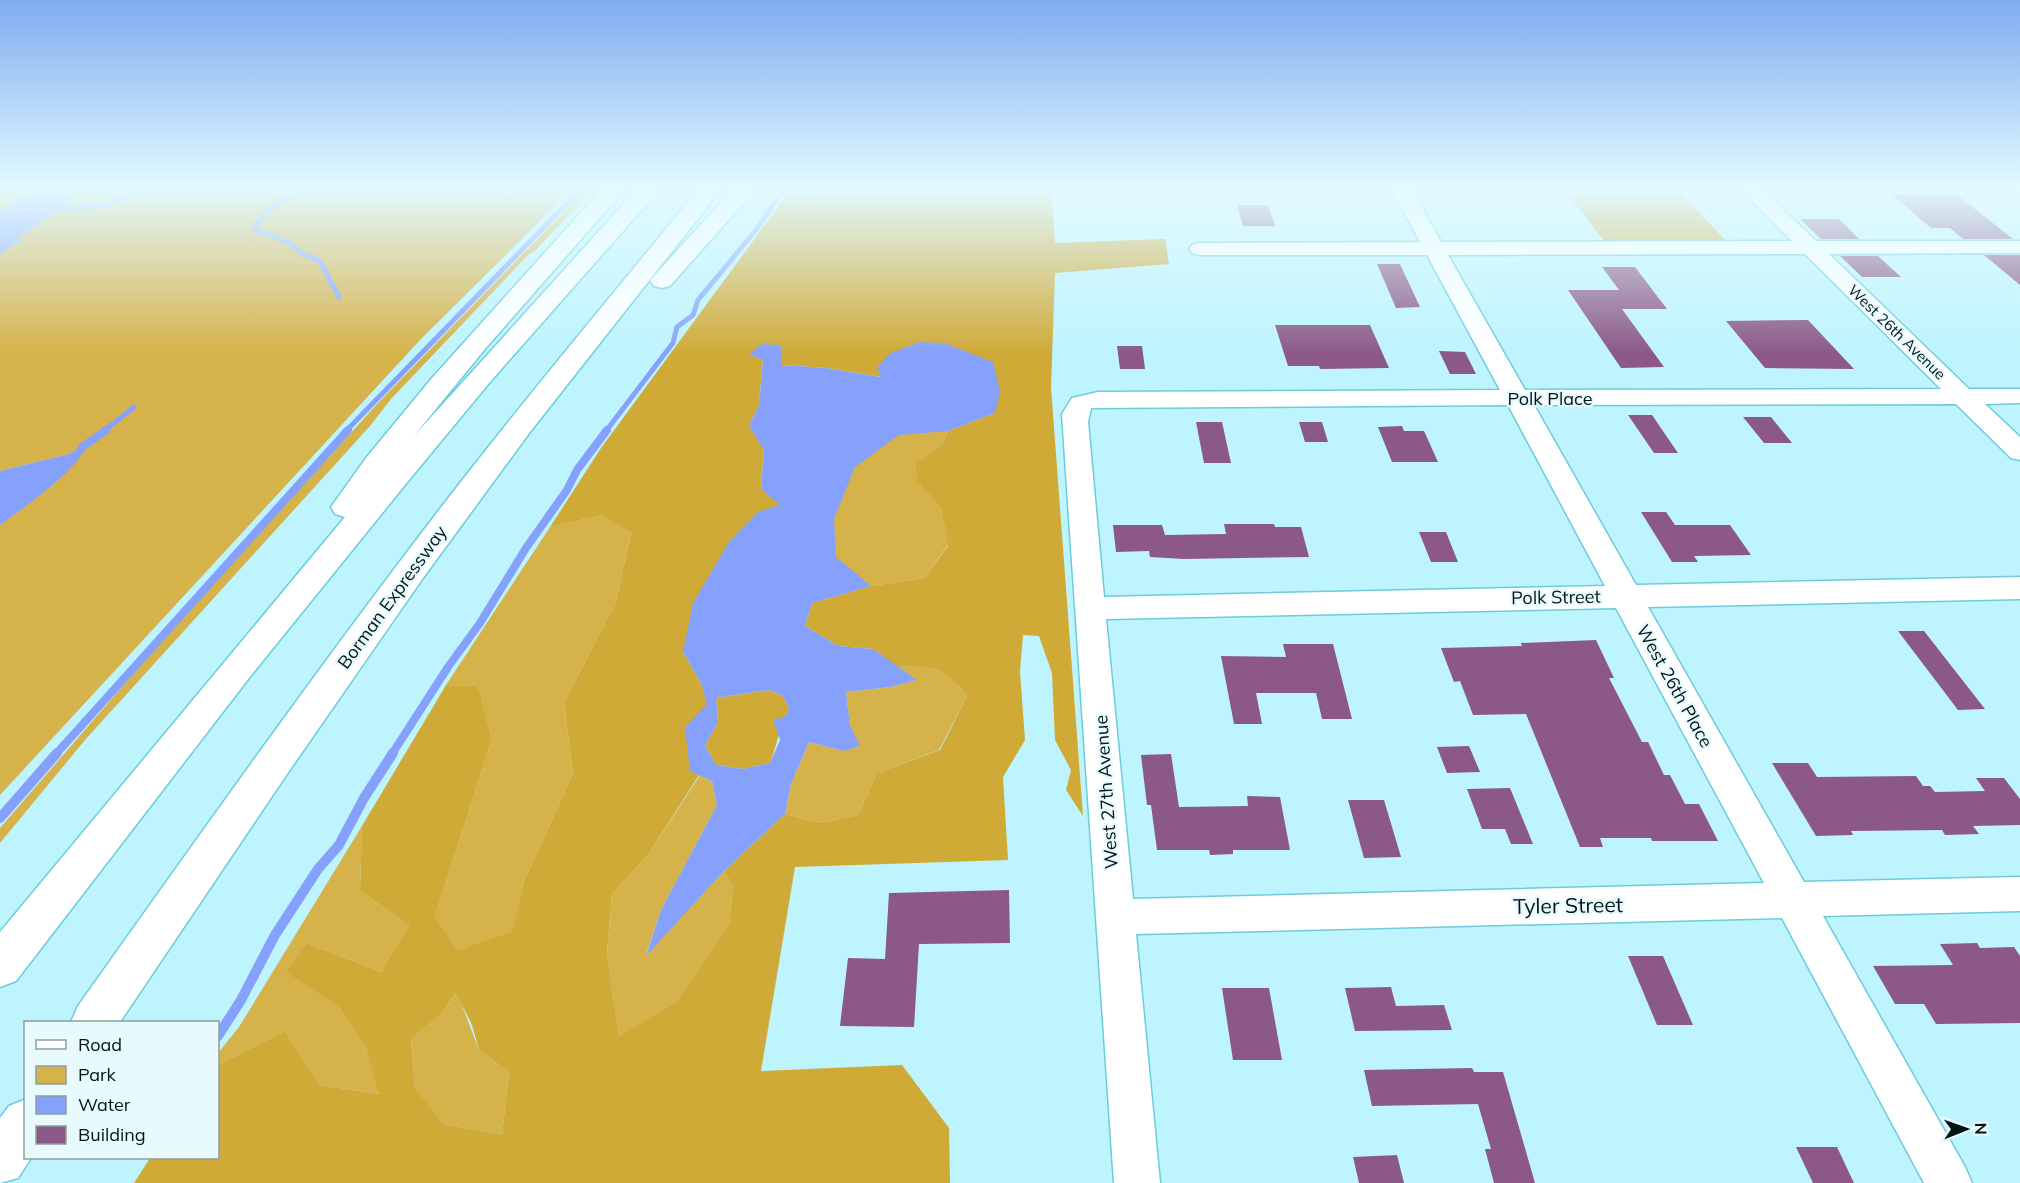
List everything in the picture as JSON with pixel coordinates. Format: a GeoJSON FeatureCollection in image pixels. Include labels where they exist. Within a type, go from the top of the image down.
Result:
{"type":"FeatureCollection","features":[{"type":"Feature","properties":{"kind":"highway"},"geometry":{"type":"LineString","coordinates":[[192,723],[387,449],[565,243]]}},
{"type":"Feature","properties":{"kind":"highway"},"geometry":{"type":"LineString","coordinates":[[0,966],[192,723],[410,461],[599,243]]}},
{"type":"Feature","properties":{"kind":"highway","name":"Borman Expressway"},"geometry":{"type":"LineString","coordinates":[[95,1021],[267,770],[457,508],[544,394],[666,243]]}},
{"type":"Feature","properties":{"kind":"highway"},"geometry":{"type":"LineString","coordinates":[[544,394],[649,297],[697,243]]}},
{"type":"Feature","properties":{"kind":"highway"},"geometry":{"type":"LineString","coordinates":[[0,1160],[24,1126]]}},
{"type":"Feature","properties":{"kind":"street","name":"West 26th Place"},"geometry":{"type":"LineString","coordinates":[[1432,243],[1949,1183]]}},
{"type":"Feature","properties":{"kind":"street","name":"West 26th Avenue"},"geometry":{"type":"LineString","coordinates":[[1806,243],[2020,452]]}},
{"type":"Feature","properties":{"kind":"street"},"geometry":{"type":"LineString","coordinates":[[1199,249],[2020,247]]}},
{"type":"Feature","properties":{"kind":"street","name":"Polk Place"},"geometry":{"type":"LineString","coordinates":[[1081,404],[1098,399],[2020,396]]}},
{"type":"Feature","properties":{"kind":"street","name":"West 27th Avenue"},"geometry":{"type":"LineString","coordinates":[[1081,404],[1075,414],[1075,422],[1137,1183]]}},
{"type":"Feature","properties":{"kind":"street","name":"Polk Street"},"geometry":{"type":"LineString","coordinates":[[1091,608],[2020,588]]}},
{"type":"Feature","properties":{"kind":"street","name":"Tyler Street"},"geometry":{"type":"LineString","coordinates":[[1116,917],[2020,894]]}},
{"type":"Feature","properties":{"kind":"green space"},"geometry":{"type":"Polygon","coordinates":[[[17,243],[517,243],[420,340],[0,795],[0,525],[54,484],[86,444],[69,454],[0,471],[0,254],[17,243]]]}},
{"type":"Feature","properties":{"kind":"green space"},"geometry":{"type":"Polygon","coordinates":[[[533,243],[542,243],[529,254],[391,399],[370,426],[85,740],[0,843],[0,828],[173,628],[378,403],[533,243]]]}},
{"type":"Feature","properties":{"kind":"green space"},"geometry":{"type":"Polygon","coordinates":[[[938,421],[948,431],[942,446],[917,482],[941,508],[948,545],[924,578],[871,586],[849,592],[814,542],[823,439],[938,421]]]}},
{"type":"Feature","properties":{"kind":"green space"},"geometry":{"type":"Polygon","coordinates":[[[602,515],[631,531],[616,602],[564,703],[573,773],[524,882],[512,933],[458,950],[435,916],[492,739],[478,686],[446,685],[550,527],[602,515]]]}},
{"type":"Feature","properties":{"kind":"green space"},"geometry":{"type":"Polygon","coordinates":[[[927,665],[949,675],[967,696],[939,750],[877,773],[858,815],[821,823],[785,814],[791,784],[809,742],[844,751],[850,725],[846,692],[890,687],[916,680],[897,667],[927,665]]]}},
{"type":"Feature","properties":{"kind":"green space"},"geometry":{"type":"Polygon","coordinates":[[[700,775],[712,781],[717,805],[661,910],[646,955],[724,871],[733,886],[729,924],[676,1002],[619,1038],[607,954],[612,894],[648,855],[700,775]]]}},
{"type":"Feature","properties":{"kind":"green space"},"geometry":{"type":"Polygon","coordinates":[[[362,826],[360,891],[409,925],[381,972],[307,943],[287,972],[340,1008],[366,1049],[380,1094],[320,1085],[285,1031],[219,1064],[219,1052],[239,1027],[362,826]]]}},
{"type":"Feature","properties":{"kind":"green space"},"geometry":{"type":"Polygon","coordinates":[[[457,992],[479,1050],[509,1072],[502,1135],[444,1124],[415,1090],[411,1039],[443,1012],[457,992]]]}},
{"type":"Feature","properties":{"kind":"shaded area"},"geometry":{"type":"Polygon","coordinates":[[[751,243],[1166,243],[1169,264],[1055,273],[1051,387],[1083,816],[1066,790],[1071,770],[1055,740],[1052,673],[1039,636],[1023,635],[1020,672],[1025,740],[1003,777],[1008,860],[795,867],[761,1071],[902,1065],[949,1128],[950,1183],[134,1183],[149,1159],[219,1159],[219,1064],[285,1031],[320,1085],[379,1094],[366,1049],[340,1008],[286,972],[307,943],[381,972],[409,925],[360,891],[362,826],[446,685],[478,686],[492,739],[435,916],[458,950],[512,932],[524,882],[573,773],[564,703],[616,602],[631,532],[602,515],[550,527],[601,448],[751,243]],[[781,345],[749,354],[763,360],[759,405],[749,426],[764,449],[761,489],[781,505],[683,652],[701,683],[708,705],[699,775],[648,855],[612,894],[607,954],[619,1037],[676,1002],[729,924],[733,886],[724,871],[785,814],[821,823],[858,815],[877,773],[940,750],[967,696],[944,673],[929,667],[897,667],[873,649],[838,646],[805,626],[812,603],[871,586],[924,578],[948,546],[941,508],[917,482],[916,464],[942,446],[948,431],[995,413],[882,377],[826,368],[781,365],[781,345]],[[456,993],[443,1012],[411,1039],[415,1089],[444,1124],[502,1135],[509,1072],[479,1050],[472,1025],[456,993]]]}},
{"type":"Feature","properties":{"kind":"shaded area"},"geometry":{"type":"Polygon","coordinates":[[[769,690],[783,696],[789,709],[770,763],[743,769],[716,765],[705,746],[718,722],[716,698],[769,690]]]}},
{"type":"Feature","properties":{"kind":"water"},"geometry":{"type":"Polygon","coordinates":[[[0,243],[17,243],[0,254],[0,243]]]}},
{"type":"Feature","properties":{"kind":"water"},"geometry":{"type":"Polygon","coordinates":[[[919,342],[944,343],[993,362],[1000,392],[995,413],[948,431],[899,435],[855,467],[834,519],[836,557],[871,586],[812,603],[805,626],[838,646],[873,649],[917,680],[890,687],[846,692],[850,725],[860,746],[844,751],[809,742],[791,784],[785,814],[724,871],[646,956],[661,910],[717,805],[712,781],[690,771],[685,727],[707,704],[701,683],[683,652],[693,603],[729,542],[758,512],[780,505],[761,489],[764,450],[749,426],[759,405],[763,360],[749,354],[762,344],[781,345],[781,365],[826,368],[881,377],[877,367],[889,354],[919,342]],[[769,690],[716,698],[718,722],[705,746],[716,765],[743,769],[770,763],[780,740],[773,719],[784,718],[789,709],[783,696],[769,690]]]}},
{"type":"Feature","properties":{"kind":"water"},"geometry":{"type":"Polygon","coordinates":[[[87,443],[74,464],[63,476],[0,525],[0,471],[69,454],[87,443]]]}},
{"type":"Feature","properties":{"kind":"building"},"geometry":{"type":"Polygon","coordinates":[[[1984,255],[2020,255],[2020,285],[1984,255]]]}},
{"type":"Feature","properties":{"kind":"building"},"geometry":{"type":"Polygon","coordinates":[[[1840,256],[1878,256],[1901,277],[1862,277],[1840,256]]]}},
{"type":"Feature","properties":{"kind":"building"},"geometry":{"type":"Polygon","coordinates":[[[1377,264],[1400,264],[1420,307],[1396,308],[1377,264]]]}},
{"type":"Feature","properties":{"kind":"building"},"geometry":{"type":"Polygon","coordinates":[[[1602,267],[1635,267],[1667,309],[1622,309],[1664,367],[1621,368],[1568,290],[1619,290],[1602,267]]]}},
{"type":"Feature","properties":{"kind":"building"},"geometry":{"type":"Polygon","coordinates":[[[1808,320],[1854,369],[1765,368],[1726,321],[1808,320]]]}},
{"type":"Feature","properties":{"kind":"building"},"geometry":{"type":"Polygon","coordinates":[[[1275,325],[1370,325],[1389,368],[1320,369],[1319,366],[1288,366],[1275,325]]]}},
{"type":"Feature","properties":{"kind":"building"},"geometry":{"type":"Polygon","coordinates":[[[1117,346],[1142,346],[1145,369],[1120,369],[1117,346]]]}},
{"type":"Feature","properties":{"kind":"building"},"geometry":{"type":"Polygon","coordinates":[[[1439,351],[1465,352],[1476,374],[1450,374],[1439,351]]]}},
{"type":"Feature","properties":{"kind":"building"},"geometry":{"type":"Polygon","coordinates":[[[1628,415],[1652,415],[1678,453],[1654,453],[1628,415]]]}},
{"type":"Feature","properties":{"kind":"building"},"geometry":{"type":"Polygon","coordinates":[[[1743,417],[1771,417],[1792,443],[1764,443],[1743,417]]]}},
{"type":"Feature","properties":{"kind":"building"},"geometry":{"type":"Polygon","coordinates":[[[1196,422],[1222,422],[1231,463],[1204,463],[1196,422]]]}},
{"type":"Feature","properties":{"kind":"building"},"geometry":{"type":"Polygon","coordinates":[[[1299,422],[1322,422],[1328,442],[1305,442],[1299,422]]]}},
{"type":"Feature","properties":{"kind":"building"},"geometry":{"type":"Polygon","coordinates":[[[1402,426],[1404,431],[1424,431],[1438,462],[1392,462],[1378,427],[1402,426]]]}},
{"type":"Feature","properties":{"kind":"building"},"geometry":{"type":"Polygon","coordinates":[[[1641,512],[1666,512],[1675,525],[1730,525],[1751,555],[1694,556],[1698,562],[1672,562],[1641,512]]]}},
{"type":"Feature","properties":{"kind":"building"},"geometry":{"type":"Polygon","coordinates":[[[1224,524],[1274,524],[1275,527],[1301,527],[1309,557],[1184,559],[1150,557],[1149,551],[1116,552],[1113,525],[1162,525],[1165,535],[1226,534],[1224,524]]]}},
{"type":"Feature","properties":{"kind":"building"},"geometry":{"type":"Polygon","coordinates":[[[1419,532],[1446,532],[1458,562],[1431,562],[1419,532]]]}},
{"type":"Feature","properties":{"kind":"building"},"geometry":{"type":"Polygon","coordinates":[[[1898,631],[1924,631],[1985,709],[1958,710],[1898,631]]]}},
{"type":"Feature","properties":{"kind":"building"},"geometry":{"type":"Polygon","coordinates":[[[1596,640],[1614,678],[1609,678],[1642,742],[1648,742],[1664,775],[1670,775],[1685,804],[1699,804],[1718,841],[1600,838],[1603,847],[1580,847],[1526,714],[1473,715],[1460,681],[1454,682],[1441,648],[1522,646],[1521,643],[1596,640]]]}},
{"type":"Feature","properties":{"kind":"building"},"geometry":{"type":"Polygon","coordinates":[[[1283,644],[1333,644],[1352,719],[1322,719],[1316,693],[1256,693],[1262,724],[1234,724],[1221,656],[1286,657],[1283,644]]]}},
{"type":"Feature","properties":{"kind":"building"},"geometry":{"type":"Polygon","coordinates":[[[1469,746],[1480,772],[1447,773],[1437,747],[1469,746]]]}},
{"type":"Feature","properties":{"kind":"building"},"geometry":{"type":"Polygon","coordinates":[[[1171,754],[1179,807],[1248,806],[1247,796],[1280,797],[1290,850],[1233,850],[1233,854],[1210,855],[1209,850],[1157,850],[1151,805],[1147,805],[1141,755],[1171,754]]]}},
{"type":"Feature","properties":{"kind":"building"},"geometry":{"type":"Polygon","coordinates":[[[1772,763],[1808,763],[1817,777],[1916,776],[1923,786],[1930,786],[1935,792],[1985,791],[1976,778],[2004,778],[2020,799],[2020,825],[1973,826],[1979,834],[1945,835],[1942,830],[1851,831],[1853,835],[1816,836],[1772,763]]]}},
{"type":"Feature","properties":{"kind":"building"},"geometry":{"type":"Polygon","coordinates":[[[1510,788],[1533,844],[1511,844],[1505,829],[1482,829],[1467,789],[1510,788]]]}},
{"type":"Feature","properties":{"kind":"building"},"geometry":{"type":"Polygon","coordinates":[[[1348,800],[1384,800],[1401,857],[1364,858],[1348,800]]]}},
{"type":"Feature","properties":{"kind":"building"},"geometry":{"type":"Polygon","coordinates":[[[1009,890],[1010,943],[919,944],[914,1027],[840,1026],[848,958],[885,959],[889,893],[1009,890]]]}},
{"type":"Feature","properties":{"kind":"building"},"geometry":{"type":"Polygon","coordinates":[[[1977,943],[1980,948],[2014,947],[2020,956],[2020,1023],[1936,1024],[1924,1004],[1895,1004],[1873,966],[1953,965],[1940,944],[1977,943]]]}},
{"type":"Feature","properties":{"kind":"building"},"geometry":{"type":"Polygon","coordinates":[[[1628,956],[1663,956],[1693,1025],[1657,1025],[1628,956]]]}},
{"type":"Feature","properties":{"kind":"building"},"geometry":{"type":"Polygon","coordinates":[[[1391,987],[1396,1006],[1444,1005],[1452,1030],[1355,1031],[1345,988],[1391,987]]]}},
{"type":"Feature","properties":{"kind":"building"},"geometry":{"type":"Polygon","coordinates":[[[1222,988],[1269,988],[1282,1060],[1233,1060],[1222,988]]]}},
{"type":"Feature","properties":{"kind":"building"},"geometry":{"type":"Polygon","coordinates":[[[1472,1068],[1474,1072],[1503,1072],[1535,1183],[1494,1183],[1485,1149],[1491,1149],[1478,1104],[1372,1106],[1364,1070],[1472,1068]]]}},
{"type":"Feature","properties":{"kind":"building"},"geometry":{"type":"Polygon","coordinates":[[[1796,1147],[1837,1147],[1854,1183],[1813,1183],[1796,1147]]]}},
{"type":"Feature","properties":{"kind":"building"},"geometry":{"type":"Polygon","coordinates":[[[1397,1155],[1404,1183],[1359,1183],[1353,1157],[1397,1155]]]}},
{"type":"Feature","properties":{"kind":"waterway"},"geometry":{"type":"LineString","coordinates":[[289,243],[303,254],[320,261],[339,297]]}},
{"type":"Feature","properties":{"kind":"waterway"},"geometry":{"type":"LineString","coordinates":[[346,431],[528,243]]}},
{"type":"Feature","properties":{"kind":"waterway"},"geometry":{"type":"LineString","coordinates":[[606,431],[673,343],[677,327],[693,315],[698,300],[745,243]]}},
{"type":"Feature","properties":{"kind":"waterway"},"geometry":{"type":"LineString","coordinates":[[104,431],[134,407]]}},
{"type":"Feature","properties":{"kind":"waterway"},"geometry":{"type":"LineString","coordinates":[[81,448],[106,430]]}},
{"type":"Feature","properties":{"kind":"waterway"},"geometry":{"type":"LineString","coordinates":[[56,754],[348,430]]}},
{"type":"Feature","properties":{"kind":"waterway"},"geometry":{"type":"LineString","coordinates":[[392,754],[448,667],[480,623],[526,548],[567,490],[577,470],[607,430]]}},
{"type":"Feature","properties":{"kind":"waterway"},"geometry":{"type":"LineString","coordinates":[[0,818],[57,753]]}},
{"type":"Feature","properties":{"kind":"waterway"},"geometry":{"type":"LineString","coordinates":[[219,1034],[241,1000],[275,935],[318,869],[339,845],[364,798],[393,753]]}}]}
